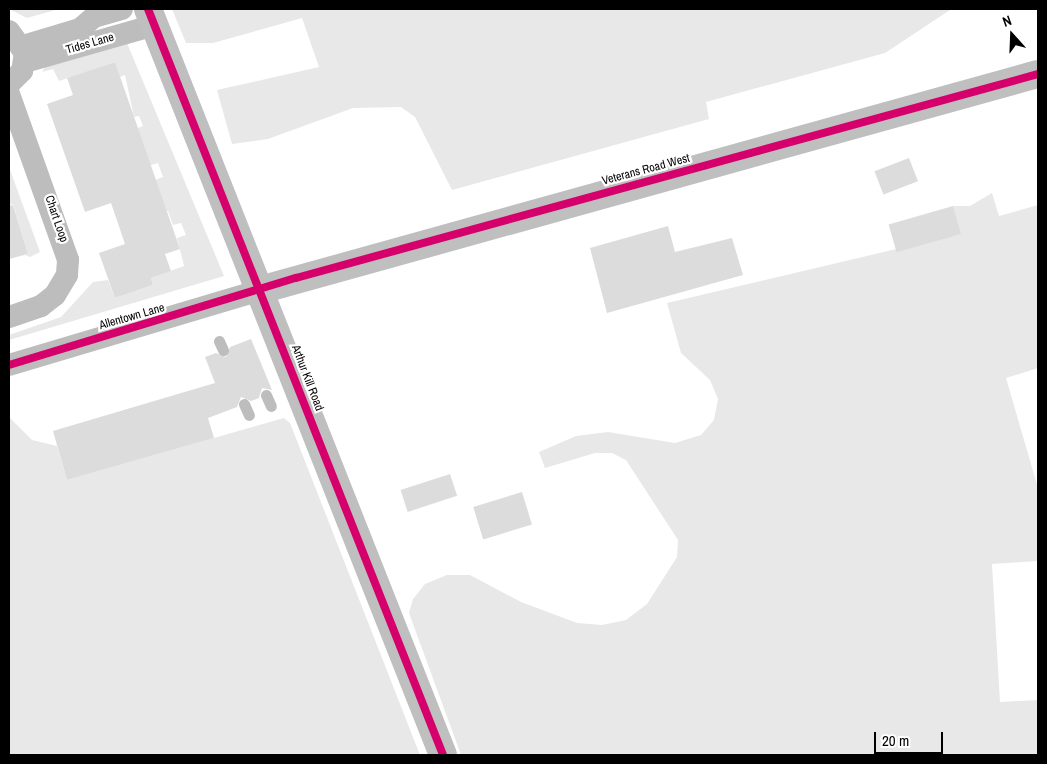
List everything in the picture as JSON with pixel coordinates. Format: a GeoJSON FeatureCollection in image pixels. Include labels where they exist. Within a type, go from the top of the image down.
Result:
{"type":"FeatureCollection","features":[{"type":"Feature","properties":{"kind":"street","name":"Tides Lane"},"geometry":{"type":"LineString","coordinates":[[18,43],[77,16],[94,17],[122,9]]}},
{"type":"Feature","properties":{"kind":"street","name":"Tides Lane"},"geometry":{"type":"LineString","coordinates":[[18,43],[151,17]]}},
{"type":"Feature","properties":{"kind":"street","name":"Arthur Kill Road"},"geometry":{"type":"LineString","coordinates":[[151,17],[443,755]]}},
{"type":"Feature","properties":{"kind":"street"},"geometry":{"type":"LineString","coordinates":[[9,84],[18,43]]}},
{"type":"Feature","properties":{"kind":"street","name":"Veterans Road West"},"geometry":{"type":"LineString","coordinates":[[260,290],[1038,74]]}},
{"type":"Feature","properties":{"kind":"street","name":"Chart Loop"},"geometry":{"type":"LineString","coordinates":[[9,94],[68,260],[67,275],[55,295],[41,306],[9,317]]}},
{"type":"Feature","properties":{"kind":"street","name":"Allentown Lane"},"geometry":{"type":"LineString","coordinates":[[9,365],[260,290]]}},
{"type":"Feature","properties":{"kind":"lane"},"geometry":{"type":"LineString","coordinates":[[266,395],[271,406]]}},
{"type":"Feature","properties":{"kind":"lane"},"geometry":{"type":"LineString","coordinates":[[244,404],[249,415]]}},
{"type":"Feature","properties":{"kind":"shaded area"},"geometry":{"type":"Polygon","coordinates":[[[9,9],[59,9],[27,18],[9,9]]]}},
{"type":"Feature","properties":{"kind":"shaded area"},"geometry":{"type":"Polygon","coordinates":[[[172,9],[950,10],[885,53],[706,102],[709,119],[452,190],[415,117],[401,107],[353,108],[268,139],[232,144],[217,90],[319,67],[302,18],[213,43],[186,43],[172,9]]]}},
{"type":"Feature","properties":{"kind":"shaded area"},"geometry":{"type":"Polygon","coordinates":[[[127,43],[224,276],[9,340],[9,335],[61,317],[93,282],[108,280],[115,298],[153,285],[151,278],[184,266],[177,238],[186,235],[181,223],[173,225],[168,211],[127,225],[155,180],[163,177],[158,163],[144,167],[138,128],[143,126],[139,116],[134,117],[125,75],[120,77],[115,62],[59,81],[53,69],[42,72],[45,67],[127,43]]]}},
{"type":"Feature","properties":{"kind":"shaded area"},"geometry":{"type":"Polygon","coordinates":[[[9,167],[40,252],[30,257],[25,255],[28,254],[13,204],[9,205],[9,167]]]}},
{"type":"Feature","properties":{"kind":"shaded area"},"geometry":{"type":"Polygon","coordinates":[[[992,193],[999,216],[1038,205],[1038,368],[1006,378],[1038,488],[1038,561],[992,564],[1000,702],[1038,700],[1038,755],[461,755],[409,613],[413,599],[425,584],[447,575],[470,575],[521,602],[577,623],[602,625],[626,620],[647,604],[677,557],[678,540],[626,460],[612,453],[595,453],[545,468],[539,452],[576,436],[608,432],[675,443],[701,435],[714,420],[718,399],[710,380],[681,353],[667,303],[960,234],[953,206],[970,206],[992,193]]]}},
{"type":"Feature","properties":{"kind":"shaded area"},"geometry":{"type":"Polygon","coordinates":[[[9,417],[32,440],[57,446],[67,480],[284,418],[290,423],[420,755],[9,755],[9,417]]]}},
{"type":"Feature","properties":{"kind":"building"},"geometry":{"type":"Polygon","coordinates":[[[115,62],[180,249],[165,254],[171,271],[151,278],[153,285],[115,298],[99,253],[125,244],[111,203],[85,212],[47,104],[73,95],[67,78],[115,62]]]}},
{"type":"Feature","properties":{"kind":"building"},"geometry":{"type":"Polygon","coordinates":[[[909,158],[918,181],[883,195],[874,171],[909,158]]]}},
{"type":"Feature","properties":{"kind":"building"},"geometry":{"type":"Polygon","coordinates":[[[13,205],[28,254],[9,259],[9,206],[13,205]]]}},
{"type":"Feature","properties":{"kind":"building"},"geometry":{"type":"Polygon","coordinates":[[[953,206],[961,234],[897,252],[889,224],[953,206]]]}},
{"type":"Feature","properties":{"kind":"building"},"geometry":{"type":"Polygon","coordinates":[[[668,226],[675,252],[732,238],[743,275],[607,313],[590,248],[668,226]]]}},
{"type":"Feature","properties":{"kind":"building"},"geometry":{"type":"Polygon","coordinates":[[[251,339],[272,390],[262,388],[259,398],[251,401],[241,397],[237,407],[208,418],[214,438],[67,480],[53,431],[215,383],[205,357],[216,353],[226,357],[230,347],[251,339]]]}},
{"type":"Feature","properties":{"kind":"building"},"geometry":{"type":"Polygon","coordinates":[[[450,474],[457,496],[408,512],[401,490],[450,474]]]}},
{"type":"Feature","properties":{"kind":"building"},"geometry":{"type":"Polygon","coordinates":[[[522,492],[532,525],[483,539],[473,507],[522,492]]]}},
{"type":"Feature","properties":{"kind":"cycle path"},"geometry":{"type":"LineString","coordinates":[[148,9],[443,755]]}},
{"type":"Feature","properties":{"kind":"cycle path"},"geometry":{"type":"LineString","coordinates":[[9,365],[296,278],[1038,74]]}}]}
